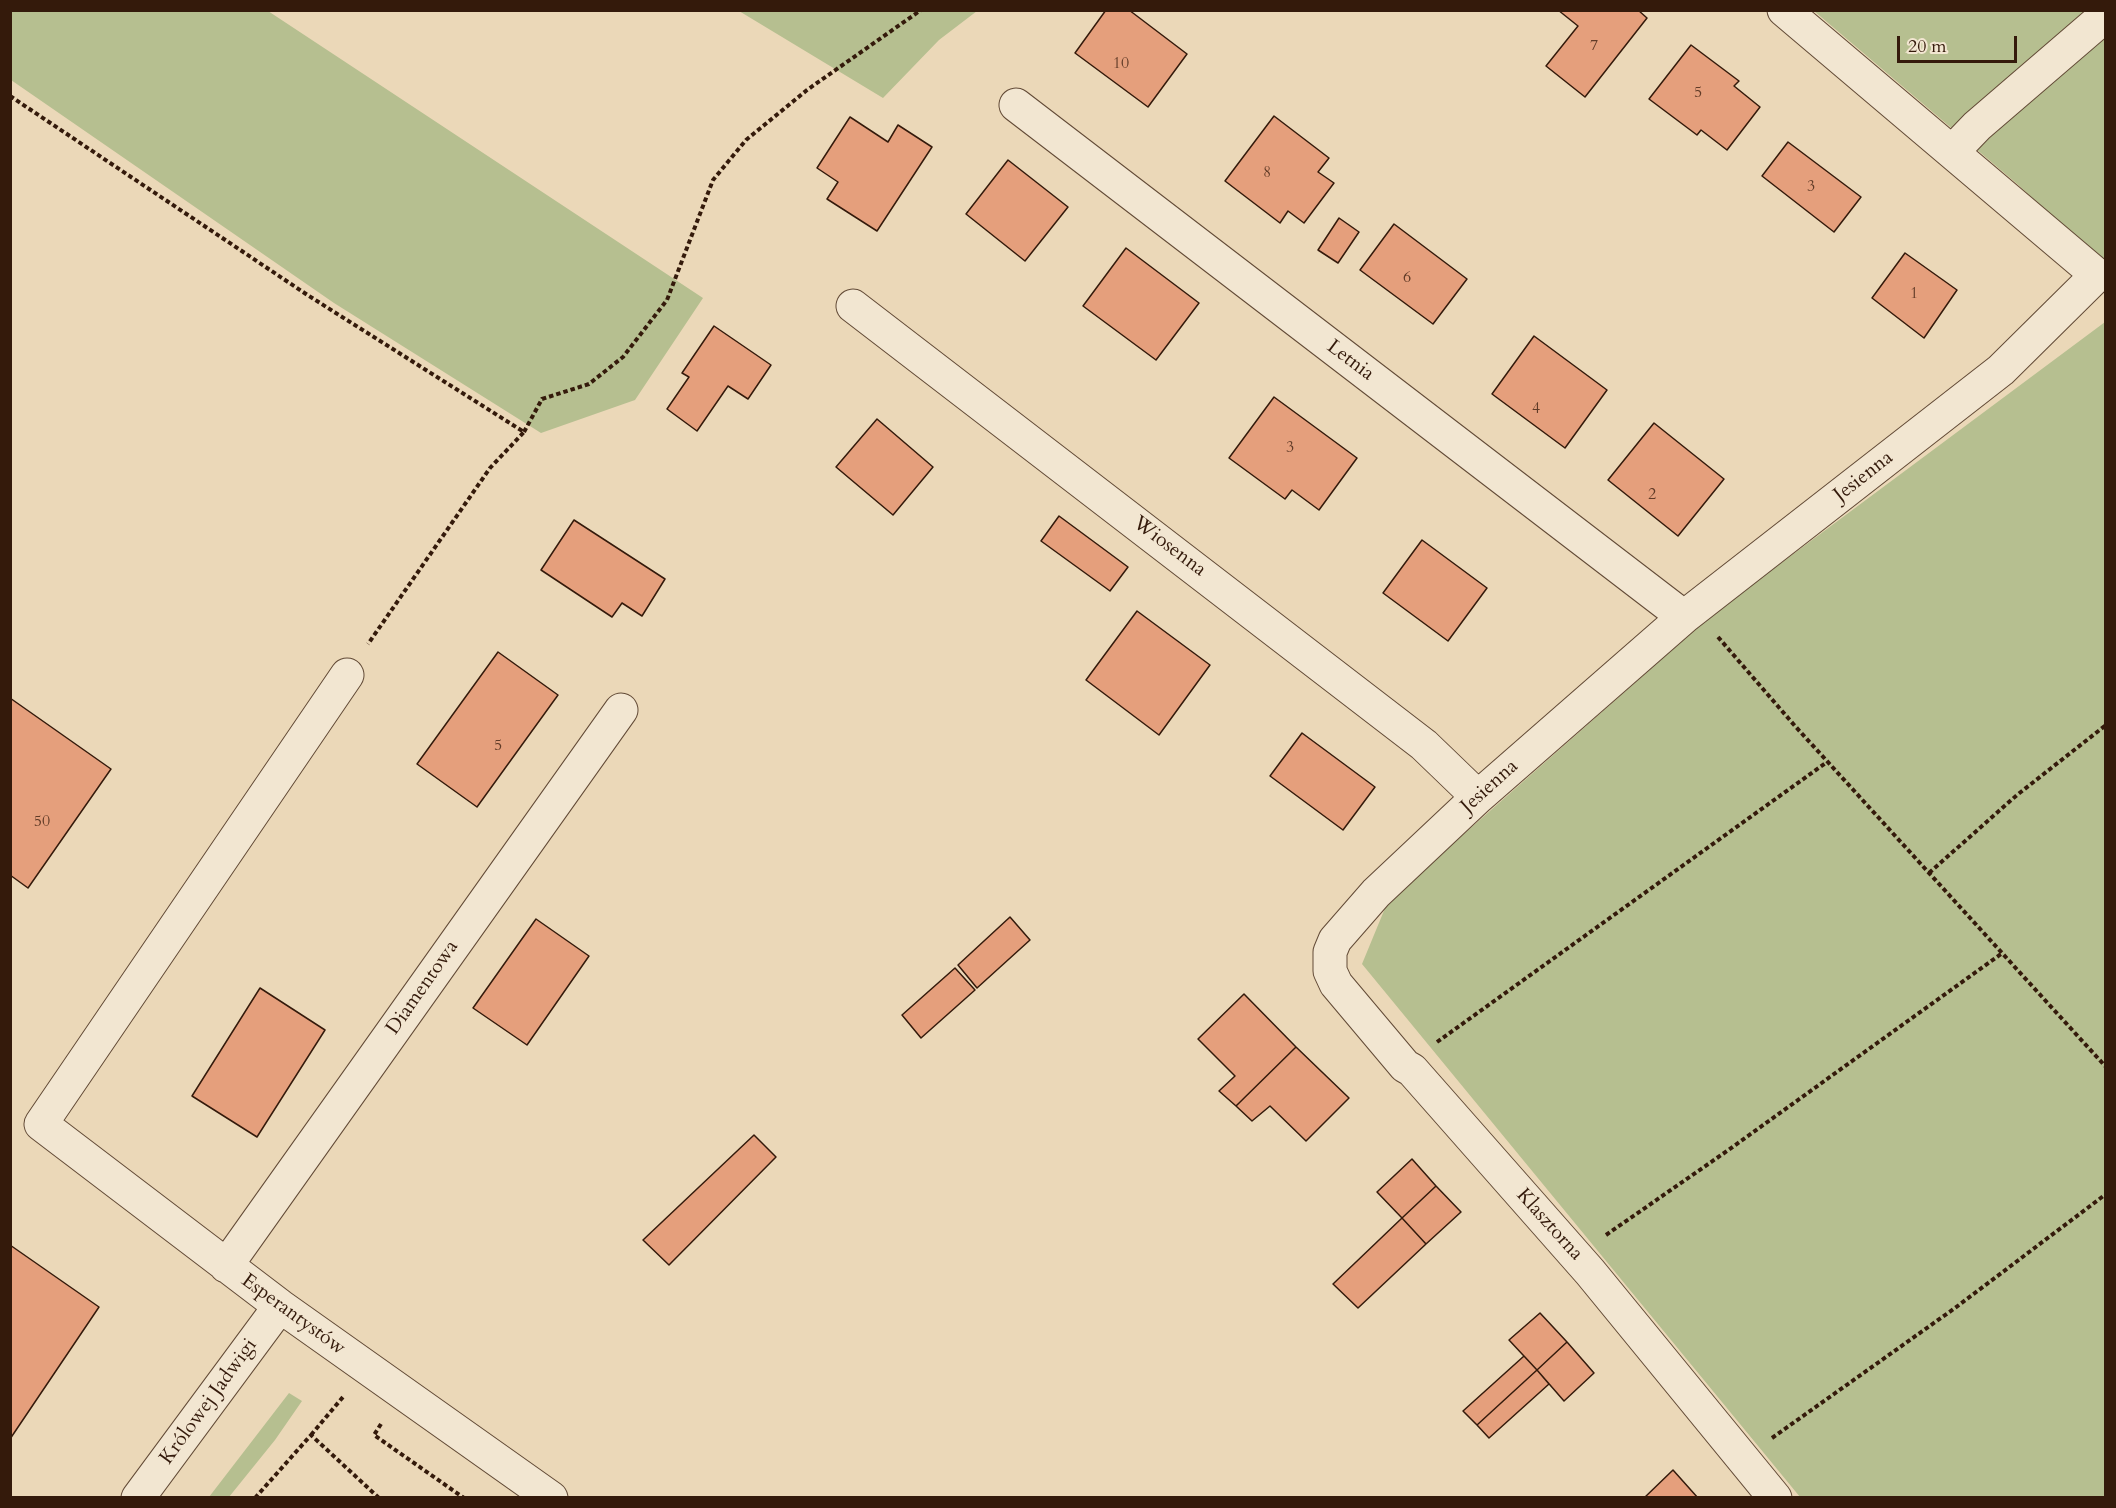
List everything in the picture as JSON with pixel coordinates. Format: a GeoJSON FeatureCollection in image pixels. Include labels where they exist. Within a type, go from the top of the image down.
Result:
{"type":"FeatureCollection","features":[{"type":"Feature","properties":{"kind":"street","name":"Jesienna"},"geometry":{"type":"LineString","coordinates":[[1330,952],[1335,940],[1376,893],[1478,797],[1689,613],[2001,370],[2097,275],[1784,10]]}},
{"type":"Feature","properties":{"kind":"street"},"geometry":{"type":"LineString","coordinates":[[1952,152],[1977,126],[2106,15]]}},
{"type":"Feature","properties":{"kind":"street","name":"Letnia"},"geometry":{"type":"LineString","coordinates":[[1016,105],[1689,613]]}},
{"type":"Feature","properties":{"kind":"street","name":"Wiosenna"},"geometry":{"type":"LineString","coordinates":[[853,306],[1424,745],[1478,797]]}},
{"type":"Feature","properties":{"kind":"street","name":"Esperantystów"},"geometry":{"type":"LineString","coordinates":[[347,675],[41,1124],[280,1306],[551,1497]]}},
{"type":"Feature","properties":{"kind":"street","name":"Diamentowa"},"geometry":{"type":"LineString","coordinates":[[226,1266],[621,710]]}},
{"type":"Feature","properties":{"kind":"street","name":"Klasztorna"},"geometry":{"type":"LineString","coordinates":[[1330,952],[1330,971],[1336,984],[1405,1066],[1412,1070],[1576,1256],[1775,1497]]}},
{"type":"Feature","properties":{"kind":"street","name":"Królowej Jadwigi"},"geometry":{"type":"LineString","coordinates":[[138,1497],[280,1306]]}},
{"type":"Feature","properties":{"kind":"path"},"geometry":{"type":"LineString","coordinates":[[347,675],[490,468],[524,432],[542,399],[589,384],[623,357],[667,300],[713,180],[746,140],[807,90],[921,10]]}},
{"type":"Feature","properties":{"kind":"path"},"geometry":{"type":"LineString","coordinates":[[10,96],[309,296],[524,432]]}},
{"type":"Feature","properties":{"kind":"path"},"geometry":{"type":"LineString","coordinates":[[1689,613],[2106,1067]]}},
{"type":"Feature","properties":{"kind":"path"},"geometry":{"type":"LineString","coordinates":[[1929,873],[2017,795],[2106,725]]}},
{"type":"Feature","properties":{"kind":"path"},"geometry":{"type":"LineString","coordinates":[[1405,1066],[1827,762]]}},
{"type":"Feature","properties":{"kind":"path"},"geometry":{"type":"LineString","coordinates":[[1576,1256],[1727,1151],[2001,954]]}},
{"type":"Feature","properties":{"kind":"path"},"geometry":{"type":"LineString","coordinates":[[1743,1458],[1955,1308],[2106,1194]]}},
{"type":"Feature","properties":{"kind":"path"},"geometry":{"type":"LineString","coordinates":[[255,1497],[350,1390]]}},
{"type":"Feature","properties":{"kind":"path"},"geometry":{"type":"LineString","coordinates":[[384,1420],[374,1435],[461,1497]]}},
{"type":"Feature","properties":{"kind":"path"},"geometry":{"type":"LineString","coordinates":[[311,1435],[379,1497]]}},
{"type":"Feature","properties":{"kind":"green space"},"geometry":{"type":"Polygon","coordinates":[[[11,10],[268,11],[703,298],[635,400],[541,433],[334,303],[11,80],[11,10]]]}},
{"type":"Feature","properties":{"kind":"green space"},"geometry":{"type":"Polygon","coordinates":[[[739,11],[977,11],[939,40],[883,98],[739,11]]]}},
{"type":"Feature","properties":{"kind":"green space"},"geometry":{"type":"Polygon","coordinates":[[[1814,11],[2105,11],[2105,264],[2016,183],[1814,11]]]}},
{"type":"Feature","properties":{"kind":"green space"},"geometry":{"type":"Polygon","coordinates":[[[2105,322],[2105,1497],[1800,1497],[1362,964],[1388,901],[1714,613],[2105,322]]]}},
{"type":"Feature","properties":{"kind":"green space"},"geometry":{"type":"Polygon","coordinates":[[[289,1393],[302,1401],[275,1440],[229,1497],[209,1497],[289,1393]]]}},
{"type":"Feature","properties":{"kind":"building"},"geometry":{"type":"Polygon","coordinates":[[[1106,10],[1129,10],[1187,54],[1148,107],[1075,53],[1106,10]]]}},
{"type":"Feature","properties":{"kind":"building"},"geometry":{"type":"Polygon","coordinates":[[[1558,10],[1638,10],[1647,18],[1585,97],[1546,66],[1578,26],[1558,10]]]}},
{"type":"Feature","properties":{"kind":"building"},"geometry":{"type":"Polygon","coordinates":[[[1691,45],[1739,81],[1734,86],[1760,107],[1727,150],[1701,130],[1697,135],[1649,99],[1691,45]]]}},
{"type":"Feature","properties":{"kind":"building"},"geometry":{"type":"Polygon","coordinates":[[[1274,116],[1329,158],[1318,172],[1334,183],[1304,223],[1288,211],[1280,223],[1225,181],[1274,116]]]}},
{"type":"Feature","properties":{"kind":"building"},"geometry":{"type":"Polygon","coordinates":[[[850,117],[888,142],[898,125],[932,147],[877,231],[827,199],[838,182],[817,168],[850,117]]]}},
{"type":"Feature","properties":{"kind":"building"},"geometry":{"type":"Polygon","coordinates":[[[1788,142],[1861,197],[1834,232],[1762,176],[1788,142]]]}},
{"type":"Feature","properties":{"kind":"building"},"geometry":{"type":"Polygon","coordinates":[[[1008,160],[1068,207],[1025,261],[966,214],[1008,160]]]}},
{"type":"Feature","properties":{"kind":"building"},"geometry":{"type":"Polygon","coordinates":[[[1339,218],[1359,232],[1338,263],[1318,250],[1339,218]]]}},
{"type":"Feature","properties":{"kind":"building"},"geometry":{"type":"Polygon","coordinates":[[[1394,224],[1467,279],[1433,324],[1360,270],[1394,224]]]}},
{"type":"Feature","properties":{"kind":"building"},"geometry":{"type":"Polygon","coordinates":[[[1126,248],[1199,303],[1156,360],[1083,306],[1126,248]]]}},
{"type":"Feature","properties":{"kind":"building"},"geometry":{"type":"Polygon","coordinates":[[[1905,253],[1957,290],[1924,338],[1872,298],[1905,253]]]}},
{"type":"Feature","properties":{"kind":"building"},"geometry":{"type":"Polygon","coordinates":[[[714,326],[771,365],[748,399],[728,386],[697,431],[667,409],[689,377],[682,373],[714,326]]]}},
{"type":"Feature","properties":{"kind":"building"},"geometry":{"type":"Polygon","coordinates":[[[1534,336],[1607,390],[1565,448],[1492,394],[1534,336]]]}},
{"type":"Feature","properties":{"kind":"building"},"geometry":{"type":"Polygon","coordinates":[[[1274,397],[1357,458],[1319,510],[1292,490],[1285,499],[1229,458],[1274,397]]]}},
{"type":"Feature","properties":{"kind":"building"},"geometry":{"type":"Polygon","coordinates":[[[877,419],[933,467],[893,515],[836,467],[877,419]]]}},
{"type":"Feature","properties":{"kind":"building"},"geometry":{"type":"Polygon","coordinates":[[[1654,423],[1724,479],[1678,536],[1608,480],[1654,423]]]}},
{"type":"Feature","properties":{"kind":"building"},"geometry":{"type":"Polygon","coordinates":[[[1059,516],[1128,567],[1110,591],[1041,541],[1059,516]]]}},
{"type":"Feature","properties":{"kind":"building"},"geometry":{"type":"Polygon","coordinates":[[[574,520],[665,579],[642,616],[622,603],[612,617],[541,570],[574,520]]]}},
{"type":"Feature","properties":{"kind":"building"},"geometry":{"type":"Polygon","coordinates":[[[1422,540],[1487,588],[1448,641],[1383,593],[1422,540]]]}},
{"type":"Feature","properties":{"kind":"building"},"geometry":{"type":"Polygon","coordinates":[[[1137,611],[1210,665],[1159,735],[1086,680],[1137,611]]]}},
{"type":"Feature","properties":{"kind":"building"},"geometry":{"type":"Polygon","coordinates":[[[498,652],[558,695],[477,807],[417,764],[498,652]]]}},
{"type":"Feature","properties":{"kind":"building"},"geometry":{"type":"Polygon","coordinates":[[[10,698],[111,769],[28,888],[10,875],[10,698]]]}},
{"type":"Feature","properties":{"kind":"building"},"geometry":{"type":"Polygon","coordinates":[[[1302,733],[1375,787],[1343,830],[1270,776],[1302,733]]]}},
{"type":"Feature","properties":{"kind":"building"},"geometry":{"type":"Polygon","coordinates":[[[1010,917],[1030,940],[977,988],[958,965],[1010,917]]]}},
{"type":"Feature","properties":{"kind":"building"},"geometry":{"type":"Polygon","coordinates":[[[536,919],[589,956],[527,1045],[473,1008],[536,919]]]}},
{"type":"Feature","properties":{"kind":"building"},"geometry":{"type":"Polygon","coordinates":[[[955,968],[975,990],[921,1038],[902,1015],[955,968]]]}},
{"type":"Feature","properties":{"kind":"building"},"geometry":{"type":"Polygon","coordinates":[[[260,988],[325,1030],[257,1137],[192,1096],[260,988]]]}},
{"type":"Feature","properties":{"kind":"building"},"geometry":{"type":"Polygon","coordinates":[[[1244,994],[1296,1047],[1236,1106],[1219,1091],[1235,1076],[1198,1039],[1244,994]]]}},
{"type":"Feature","properties":{"kind":"building"},"geometry":{"type":"Polygon","coordinates":[[[1296,1047],[1349,1098],[1306,1141],[1270,1106],[1252,1121],[1236,1106],[1296,1047]]]}},
{"type":"Feature","properties":{"kind":"building"},"geometry":{"type":"Polygon","coordinates":[[[754,1135],[776,1157],[669,1265],[643,1240],[754,1135]]]}},
{"type":"Feature","properties":{"kind":"building"},"geometry":{"type":"Polygon","coordinates":[[[1412,1159],[1436,1186],[1402,1218],[1377,1192],[1412,1159]]]}},
{"type":"Feature","properties":{"kind":"building"},"geometry":{"type":"Polygon","coordinates":[[[1436,1186],[1461,1212],[1426,1244],[1402,1218],[1436,1186]]]}},
{"type":"Feature","properties":{"kind":"building"},"geometry":{"type":"Polygon","coordinates":[[[1402,1218],[1426,1244],[1358,1308],[1333,1284],[1402,1218]]]}},
{"type":"Feature","properties":{"kind":"building"},"geometry":{"type":"Polygon","coordinates":[[[10,1245],[99,1307],[10,1439],[10,1245]]]}},
{"type":"Feature","properties":{"kind":"building"},"geometry":{"type":"Polygon","coordinates":[[[1540,1313],[1567,1342],[1537,1370],[1509,1340],[1540,1313]]]}},
{"type":"Feature","properties":{"kind":"building"},"geometry":{"type":"Polygon","coordinates":[[[1567,1342],[1594,1373],[1564,1401],[1537,1370],[1567,1342]]]}},
{"type":"Feature","properties":{"kind":"building"},"geometry":{"type":"Polygon","coordinates":[[[1524,1356],[1537,1370],[1477,1425],[1463,1411],[1524,1356]]]}},
{"type":"Feature","properties":{"kind":"building"},"geometry":{"type":"Polygon","coordinates":[[[1537,1370],[1549,1384],[1489,1438],[1477,1425],[1537,1370]]]}},
{"type":"Feature","properties":{"kind":"building"},"geometry":{"type":"Polygon","coordinates":[[[1673,1470],[1698,1498],[1644,1498],[1673,1470]]]}}]}
